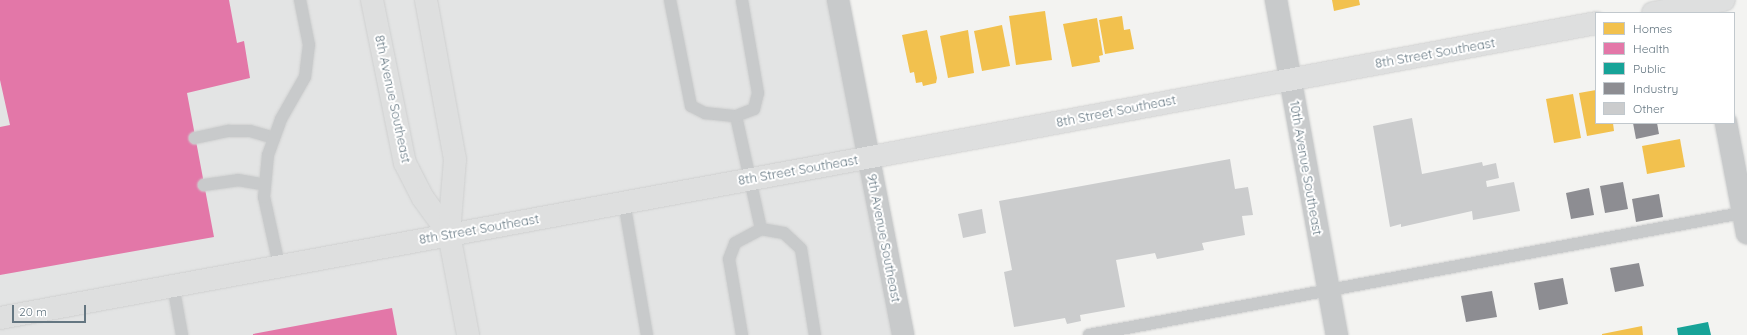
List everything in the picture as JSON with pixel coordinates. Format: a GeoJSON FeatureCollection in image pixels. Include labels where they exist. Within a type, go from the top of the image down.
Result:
{"type":"FeatureCollection","features":[{"type":"Feature","properties":{"kind":"main road"},"geometry":{"type":"LineString","coordinates":[[410,0],[430,21]]}},
{"type":"Feature","properties":{"kind":"main road","name":"8th Avenue Southeast"},"geometry":{"type":"LineString","coordinates":[[426,0],[455,159],[449,234],[468,335]]}},
{"type":"Feature","properties":{"kind":"main road","name":"8th Avenue Southeast"},"geometry":{"type":"LineString","coordinates":[[371,1],[405,162],[422,198],[449,234]]}},
{"type":"Feature","properties":{"kind":"main road"},"geometry":{"type":"LineString","coordinates":[[1659,12],[1709,4]]}},
{"type":"Feature","properties":{"kind":"main road","name":"8th Street Southeast"},"geometry":{"type":"LineString","coordinates":[[0,318],[279,265],[1595,23]]}},
{"type":"Feature","properties":{"kind":"street","name":"9th Avenue Southeast"},"geometry":{"type":"LineString","coordinates":[[838,0],[903,335]]}},
{"type":"Feature","properties":{"kind":"street","name":"10th Avenue Southeast"},"geometry":{"type":"LineString","coordinates":[[1276,0],[1337,335]]}},
{"type":"Feature","properties":{"kind":"street"},"geometry":{"type":"LineString","coordinates":[[1726,124],[1746,219]]}},
{"type":"Feature","properties":{"kind":"lane"},"geometry":{"type":"LineString","coordinates":[[279,265],[264,197],[268,154],[281,119],[305,77],[309,45],[300,0]]}},
{"type":"Feature","properties":{"kind":"lane"},"geometry":{"type":"LineString","coordinates":[[670,0],[691,106],[705,113],[736,116],[754,109],[758,93],[742,0]]}},
{"type":"Feature","properties":{"kind":"lane"},"geometry":{"type":"LineString","coordinates":[[736,116],[761,229]]}},
{"type":"Feature","properties":{"kind":"lane"},"geometry":{"type":"LineString","coordinates":[[195,138],[229,131],[250,131],[274,138]]}},
{"type":"Feature","properties":{"kind":"lane"},"geometry":{"type":"LineString","coordinates":[[204,185],[238,180],[265,185]]}},
{"type":"Feature","properties":{"kind":"lane"},"geometry":{"type":"LineString","coordinates":[[624,202],[647,335]]}},
{"type":"Feature","properties":{"kind":"lane"},"geometry":{"type":"LineString","coordinates":[[1089,335],[1328,290],[1746,219]]}},
{"type":"Feature","properties":{"kind":"lane"},"geometry":{"type":"LineString","coordinates":[[742,335],[729,259],[735,243],[761,229],[784,233],[801,249],[815,335]]}},
{"type":"Feature","properties":{"kind":"lane"},"geometry":{"type":"LineString","coordinates":[[173,285],[182,335]]}},
{"type":"Feature","properties":{"kind":"shaded area"},"geometry":{"type":"Polygon","coordinates":[[[0,0],[840,0],[903,335],[0,335],[0,0]]]}},
{"type":"Feature","properties":{"kind":"building: Homes"},"geometry":{"type":"Polygon","coordinates":[[[1332,0],[1359,0],[1360,5],[1334,11],[1332,0]]]}},
{"type":"Feature","properties":{"kind":"building: Homes"},"geometry":{"type":"Polygon","coordinates":[[[1045,11],[1052,60],[1016,65],[1009,16],[1045,11]]]}},
{"type":"Feature","properties":{"kind":"building: Homes"},"geometry":{"type":"Polygon","coordinates":[[[1122,16],[1124,30],[1130,29],[1134,49],[1105,54],[1099,20],[1122,16]]]}},
{"type":"Feature","properties":{"kind":"building: Homes"},"geometry":{"type":"Polygon","coordinates":[[[1097,18],[1103,55],[1099,56],[1100,62],[1072,67],[1063,24],[1097,18]]]}},
{"type":"Feature","properties":{"kind":"building: Homes"},"geometry":{"type":"Polygon","coordinates":[[[1002,25],[1010,66],[982,71],[974,31],[1002,25]]]}},
{"type":"Feature","properties":{"kind":"building: Homes"},"geometry":{"type":"Polygon","coordinates":[[[927,30],[937,78],[936,83],[923,86],[922,82],[916,83],[914,72],[910,73],[902,35],[927,30]]]}},
{"type":"Feature","properties":{"kind":"building: Homes"},"geometry":{"type":"Polygon","coordinates":[[[968,30],[974,73],[948,78],[940,36],[968,30]]]}},
{"type":"Feature","properties":{"kind":"building: Homes"},"geometry":{"type":"Polygon","coordinates":[[[1595,90],[1595,124],[1613,124],[1614,131],[1587,136],[1579,93],[1595,90]]]}},
{"type":"Feature","properties":{"kind":"building: Homes"},"geometry":{"type":"Polygon","coordinates":[[[1573,94],[1581,138],[1554,143],[1546,99],[1573,94]]]}},
{"type":"Feature","properties":{"kind":"building: Homes"},"geometry":{"type":"Polygon","coordinates":[[[1680,139],[1685,167],[1647,174],[1642,146],[1680,139]]]}},
{"type":"Feature","properties":{"kind":"building: Homes"},"geometry":{"type":"Polygon","coordinates":[[[1642,326],[1643,335],[1602,335],[1602,334],[1642,326]]]}},
{"type":"Feature","properties":{"kind":"building: Health"},"geometry":{"type":"Polygon","coordinates":[[[0,0],[229,0],[237,43],[244,41],[250,78],[187,93],[214,237],[0,275],[0,127],[10,125],[0,80],[0,0]]]}},
{"type":"Feature","properties":{"kind":"building: Health"},"geometry":{"type":"Polygon","coordinates":[[[392,308],[397,335],[253,335],[253,334],[392,308]]]}},
{"type":"Feature","properties":{"kind":"building: Public"},"geometry":{"type":"Polygon","coordinates":[[[1708,322],[1711,335],[1678,335],[1677,328],[1708,322]]]}},
{"type":"Feature","properties":{"kind":"building: Industry"},"geometry":{"type":"Polygon","coordinates":[[[1633,124],[1657,124],[1659,134],[1636,139],[1633,124]]]}},
{"type":"Feature","properties":{"kind":"building: Industry"},"geometry":{"type":"Polygon","coordinates":[[[1623,182],[1628,209],[1605,213],[1600,186],[1623,182]]]}},
{"type":"Feature","properties":{"kind":"building: Industry"},"geometry":{"type":"Polygon","coordinates":[[[1589,188],[1594,215],[1571,219],[1566,193],[1589,188]]]}},
{"type":"Feature","properties":{"kind":"building: Industry"},"geometry":{"type":"Polygon","coordinates":[[[1659,194],[1663,217],[1636,222],[1632,199],[1659,194]]]}},
{"type":"Feature","properties":{"kind":"building: Industry"},"geometry":{"type":"Polygon","coordinates":[[[1639,263],[1644,286],[1615,292],[1610,268],[1639,263]]]}},
{"type":"Feature","properties":{"kind":"building: Industry"},"geometry":{"type":"Polygon","coordinates":[[[1563,278],[1568,304],[1539,310],[1534,283],[1563,278]]]}},
{"type":"Feature","properties":{"kind":"building: Industry"},"geometry":{"type":"Polygon","coordinates":[[[1492,291],[1497,317],[1466,322],[1461,296],[1492,291]]]}},
{"type":"Feature","properties":{"kind":"building: Other"},"geometry":{"type":"Polygon","coordinates":[[[1412,118],[1422,174],[1482,162],[1483,166],[1496,163],[1499,178],[1486,181],[1487,187],[1514,182],[1520,211],[1473,220],[1472,211],[1401,227],[1401,224],[1390,227],[1373,126],[1412,118]]]}},
{"type":"Feature","properties":{"kind":"building: Other"},"geometry":{"type":"Polygon","coordinates":[[[1230,159],[1235,189],[1248,187],[1253,215],[1242,216],[1245,235],[1202,243],[1204,250],[1157,259],[1155,253],[1116,260],[1125,307],[1080,315],[1081,321],[1067,324],[1065,318],[1014,327],[1004,272],[1012,270],[999,201],[1230,159]]]}},
{"type":"Feature","properties":{"kind":"building: Other"},"geometry":{"type":"Polygon","coordinates":[[[982,209],[986,233],[963,238],[958,214],[982,209]]]}}]}
